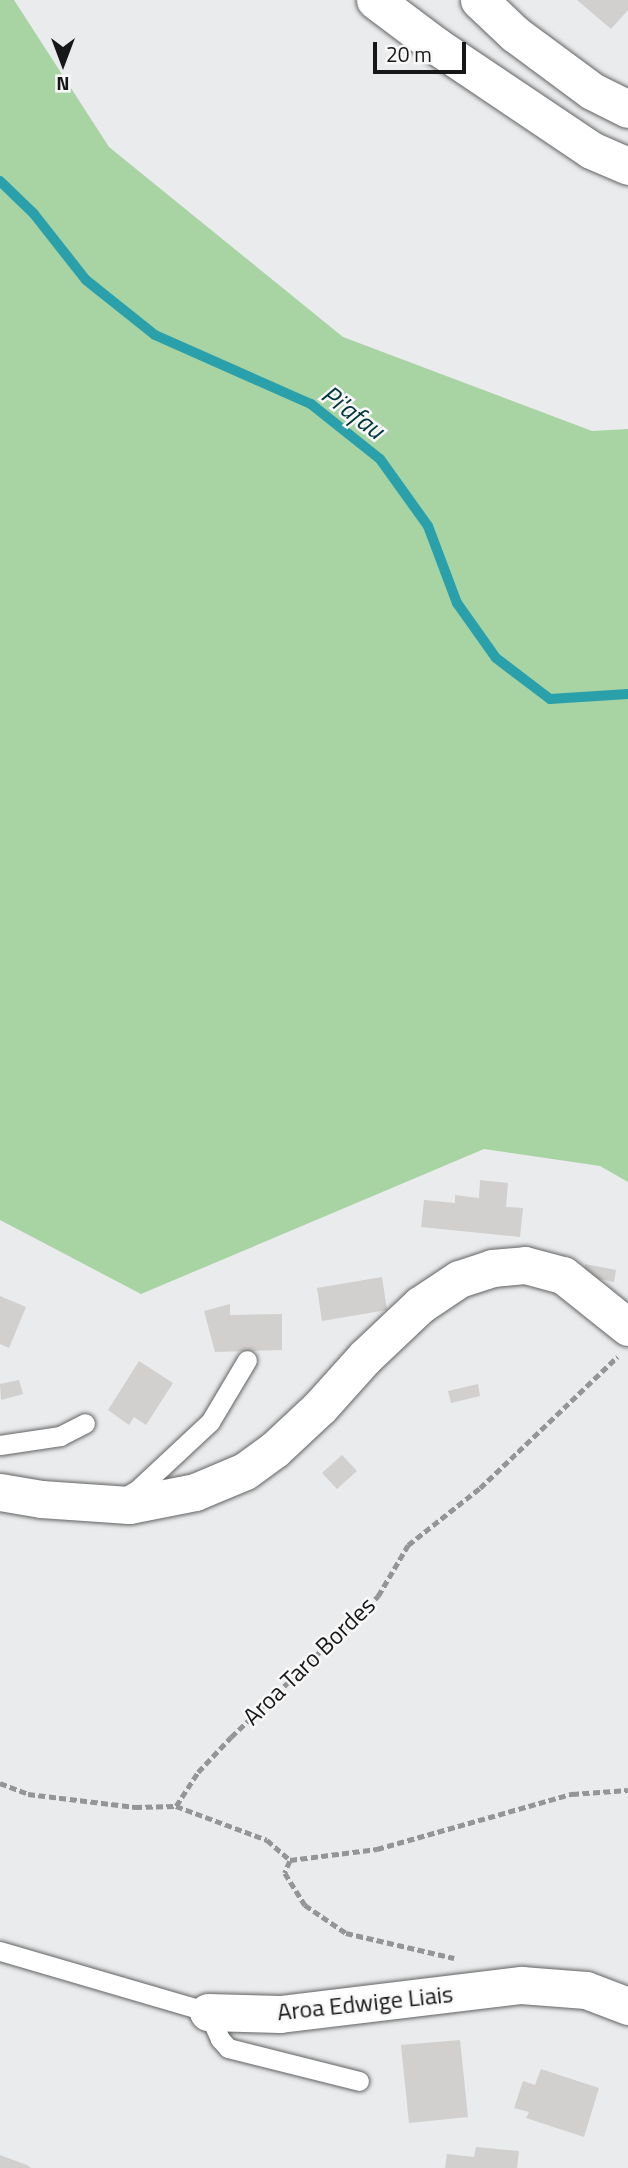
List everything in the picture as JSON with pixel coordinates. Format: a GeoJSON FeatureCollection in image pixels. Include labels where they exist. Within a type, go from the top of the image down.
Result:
{"type":"FeatureCollection","features":[{"type":"Feature","properties":{"kind":"street"},"geometry":{"type":"LineString","coordinates":[[375,0],[435,45],[592,150],[628,166]]}},
{"type":"Feature","properties":{"kind":"street"},"geometry":{"type":"LineString","coordinates":[[479,0],[515,34],[592,91],[628,109]]}},
{"type":"Feature","properties":{"kind":"street"},"geometry":{"type":"LineString","coordinates":[[0,1492],[41,1499],[129,1504],[195,1492],[245,1471],[274,1450],[420,1305],[459,1279],[492,1268],[525,1265],[563,1275],[623,1341]]}},
{"type":"Feature","properties":{"kind":"street"},"geometry":{"type":"LineString","coordinates":[[573,1283],[628,1295]]}},
{"type":"Feature","properties":{"kind":"street","name":"Aroa Edwige Liais"},"geometry":{"type":"LineString","coordinates":[[208,2012],[280,2014],[521,1985],[586,1990],[628,2006]]}},
{"type":"Feature","properties":{"kind":"lane"},"geometry":{"type":"LineString","coordinates":[[113,1504],[137,1490],[210,1422],[247,1360]]}},
{"type":"Feature","properties":{"kind":"lane"},"geometry":{"type":"LineString","coordinates":[[0,1445],[60,1436],[85,1423]]}},
{"type":"Feature","properties":{"kind":"lane"},"geometry":{"type":"LineString","coordinates":[[0,1951],[208,2012],[220,2039],[228,2048],[359,2081]]}},
{"type":"Feature","properties":{"kind":"path","name":"Aroa Taro Bordes"},"geometry":{"type":"LineString","coordinates":[[176,1806],[198,1772],[231,1737],[378,1596],[408,1545],[480,1488],[623,1341]]}},
{"type":"Feature","properties":{"kind":"path"},"geometry":{"type":"LineString","coordinates":[[0,1783],[28,1794],[135,1807],[176,1806],[267,1840],[290,1860],[377,1849],[572,1794],[628,1790]]}},
{"type":"Feature","properties":{"kind":"path","name":"Aroa Edwige Liais"},"geometry":{"type":"LineString","coordinates":[[290,1860],[285,1873],[305,1905],[346,1933],[456,1958]]}},
{"type":"Feature","properties":{"kind":"green space"},"geometry":{"type":"Polygon","coordinates":[[[0,0],[14,0],[109,147],[343,337],[592,431],[628,429],[628,1182],[600,1166],[484,1149],[141,1294],[0,1220],[0,0]]]}},
{"type":"Feature","properties":{"kind":"building"},"geometry":{"type":"Polygon","coordinates":[[[577,0],[628,0],[628,10],[611,29],[577,0]]]}},
{"type":"Feature","properties":{"kind":"building"},"geometry":{"type":"Polygon","coordinates":[[[480,1180],[508,1183],[506,1207],[523,1208],[520,1237],[421,1227],[424,1200],[455,1203],[455,1195],[479,1198],[480,1180]]]}},
{"type":"Feature","properties":{"kind":"building"},"geometry":{"type":"Polygon","coordinates":[[[585,1264],[616,1270],[614,1282],[583,1276],[585,1264]]]}},
{"type":"Feature","properties":{"kind":"building"},"geometry":{"type":"Polygon","coordinates":[[[382,1277],[387,1310],[322,1321],[317,1288],[382,1277]]]}},
{"type":"Feature","properties":{"kind":"building"},"geometry":{"type":"Polygon","coordinates":[[[0,1296],[26,1307],[9,1348],[0,1344],[0,1296]]]}},
{"type":"Feature","properties":{"kind":"building"},"geometry":{"type":"Polygon","coordinates":[[[230,1304],[230,1315],[282,1314],[282,1350],[215,1352],[204,1311],[230,1304]]]}},
{"type":"Feature","properties":{"kind":"building"},"geometry":{"type":"Polygon","coordinates":[[[139,1361],[173,1383],[146,1425],[134,1417],[129,1425],[108,1410],[139,1361]]]}},
{"type":"Feature","properties":{"kind":"building"},"geometry":{"type":"Polygon","coordinates":[[[19,1380],[23,1394],[1,1400],[0,1384],[19,1380]]]}},
{"type":"Feature","properties":{"kind":"building"},"geometry":{"type":"Polygon","coordinates":[[[478,1384],[480,1396],[451,1403],[448,1391],[478,1384]]]}},
{"type":"Feature","properties":{"kind":"building"},"geometry":{"type":"Polygon","coordinates":[[[342,1455],[357,1471],[337,1489],[322,1473],[342,1455]]]}},
{"type":"Feature","properties":{"kind":"building"},"geometry":{"type":"Polygon","coordinates":[[[460,2040],[468,2117],[409,2123],[401,2045],[460,2040]]]}},
{"type":"Feature","properties":{"kind":"building"},"geometry":{"type":"Polygon","coordinates":[[[541,2069],[599,2088],[584,2137],[526,2118],[529,2112],[514,2108],[523,2081],[535,2085],[541,2069]]]}},
{"type":"Feature","properties":{"kind":"building"},"geometry":{"type":"Polygon","coordinates":[[[476,2147],[519,2151],[517,2168],[445,2168],[447,2154],[474,2157],[476,2147]]]}},
{"type":"Feature","properties":{"kind":"building"},"geometry":{"type":"Polygon","coordinates":[[[0,2155],[27,2165],[31,2168],[0,2168],[0,2155]]]}},
{"type":"Feature","properties":{"kind":"waterway","name":"Pi'afau"},"geometry":{"type":"LineString","coordinates":[[0,181],[34,214],[86,280],[155,335],[311,404],[380,459],[428,526],[457,603],[496,658],[550,699],[628,694]]}}]}
